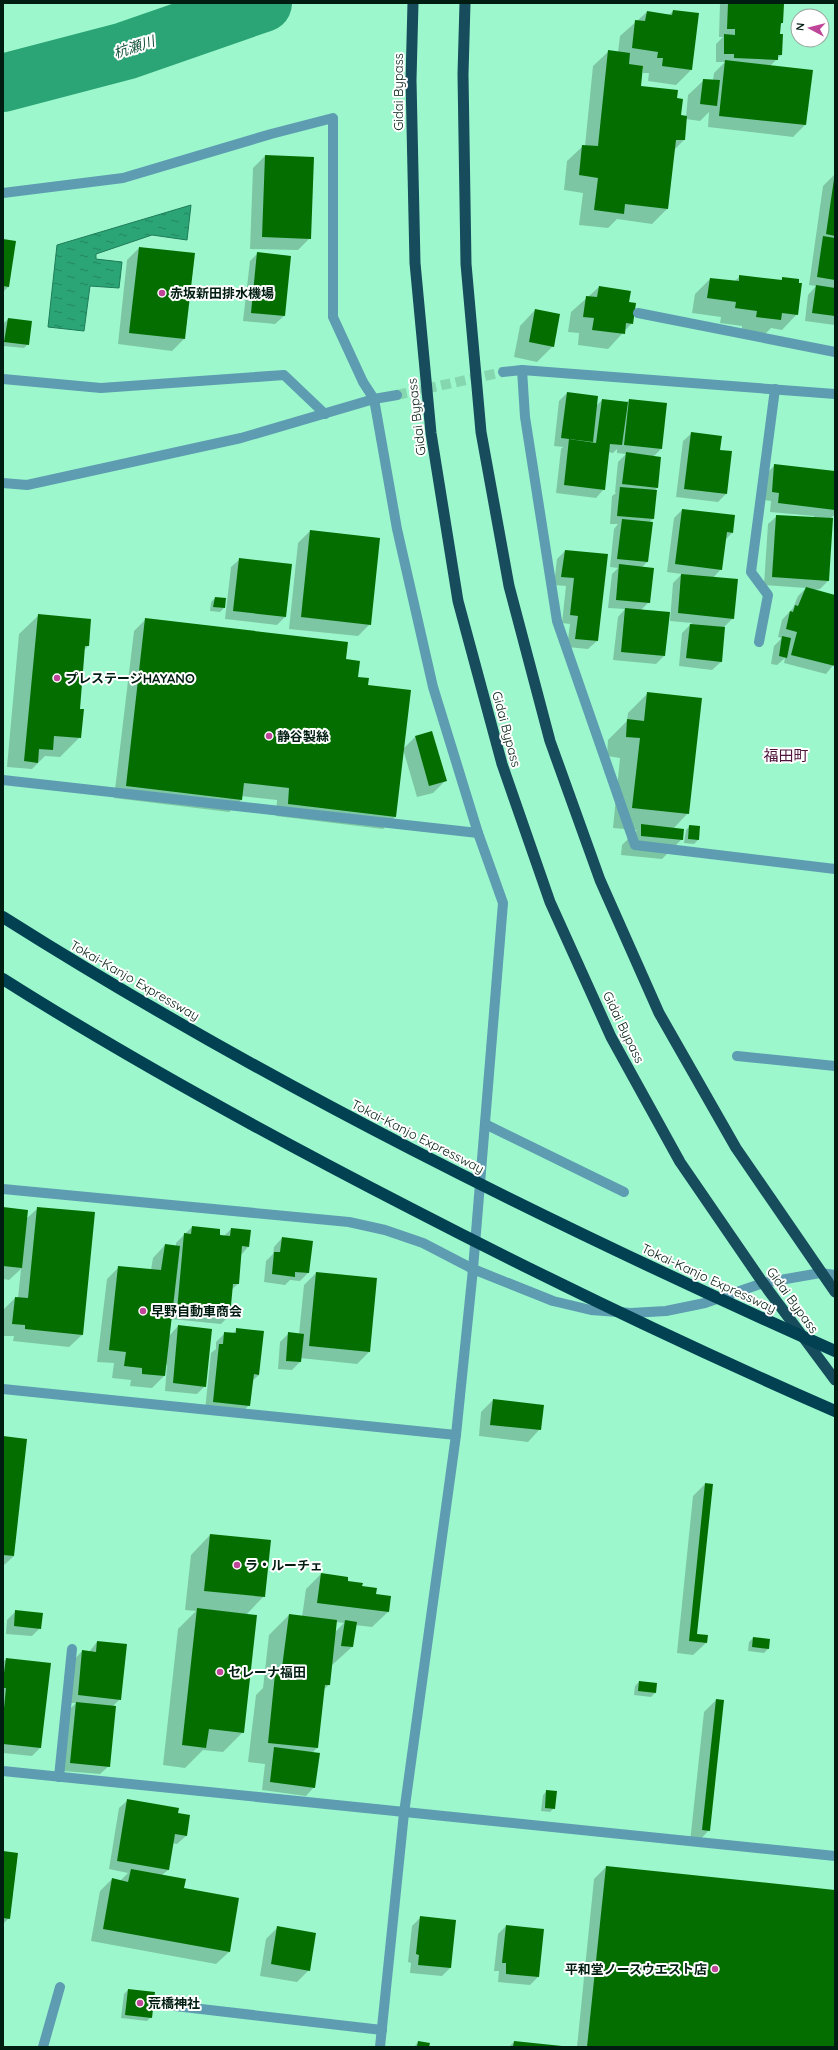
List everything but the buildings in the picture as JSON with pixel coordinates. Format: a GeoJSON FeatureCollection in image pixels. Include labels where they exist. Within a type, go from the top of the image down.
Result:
{"type":"FeatureCollection","features":[{"type":"Feature","properties":{"kind":"highway","name":"Gidai Bypass"},"geometry":{"type":"LineString","coordinates":[[413,3],[411,80],[415,263],[431,433],[458,601],[502,764],[550,902],[612,1037],[680,1162],[763,1283],[835,1380]]}},
{"type":"Feature","properties":{"kind":"highway"},"geometry":{"type":"LineString","coordinates":[[465,3],[463,74],[466,264],[481,432],[509,586],[550,741],[600,880],[659,1013],[736,1148],[820,1273],[835,1292]]}},
{"type":"Feature","properties":{"kind":"highway","name":"Tokai-Kanjo Expressway"},"geometry":{"type":"LineString","coordinates":[[3,917],[89,971],[311,1097],[536,1212],[835,1352]]}},
{"type":"Feature","properties":{"kind":"highway"},"geometry":{"type":"LineString","coordinates":[[3,979],[63,1017],[305,1154],[545,1278],[835,1411]]}},
{"type":"Feature","properties":{"kind":"street"},"geometry":{"type":"LineString","coordinates":[[3,193],[123,178],[272,134],[333,118],[333,317],[363,382],[374,399],[397,528],[433,687],[478,833],[503,903],[473,1269],[456,1435],[404,1813],[380,2047]]}},
{"type":"Feature","properties":{"kind":"street"},"geometry":{"type":"LineString","coordinates":[[638,313],[835,352]]}},
{"type":"Feature","properties":{"kind":"street"},"geometry":{"type":"LineString","coordinates":[[503,372],[522,370],[835,394]]}},
{"type":"Feature","properties":{"kind":"street"},"geometry":{"type":"LineString","coordinates":[[522,370],[525,417],[557,621],[635,845],[835,869]]}},
{"type":"Feature","properties":{"kind":"street"},"geometry":{"type":"LineString","coordinates":[[3,379],[101,388],[284,375],[325,414]]}},
{"type":"Feature","properties":{"kind":"street"},"geometry":{"type":"LineString","coordinates":[[759,642],[768,595],[751,572],[775,389]]}},
{"type":"Feature","properties":{"kind":"street"},"geometry":{"type":"LineString","coordinates":[[3,483],[27,485],[241,438],[374,399],[397,394]]}},
{"type":"Feature","properties":{"kind":"street"},"geometry":{"type":"LineString","coordinates":[[3,780],[478,833]]}},
{"type":"Feature","properties":{"kind":"street"},"geometry":{"type":"LineString","coordinates":[[737,1056],[835,1066]]}},
{"type":"Feature","properties":{"kind":"street"},"geometry":{"type":"LineString","coordinates":[[485,1124],[624,1192]]}},
{"type":"Feature","properties":{"kind":"street"},"geometry":{"type":"LineString","coordinates":[[3,1189],[349,1222],[385,1230],[423,1244],[473,1269],[553,1301],[591,1310],[631,1313],[666,1311],[705,1303],[763,1283],[820,1273],[835,1275]]}},
{"type":"Feature","properties":{"kind":"street"},"geometry":{"type":"LineString","coordinates":[[3,1389],[456,1435]]}},
{"type":"Feature","properties":{"kind":"street"},"geometry":{"type":"LineString","coordinates":[[59,1777],[72,1649]]}},
{"type":"Feature","properties":{"kind":"street"},"geometry":{"type":"LineString","coordinates":[[3,1771],[835,1856]]}},
{"type":"Feature","properties":{"kind":"street"},"geometry":{"type":"LineString","coordinates":[[43,2047],[60,1986]]}},
{"type":"Feature","properties":{"kind":"street"},"geometry":{"type":"LineString","coordinates":[[174,2006],[382,2030]]}},
{"type":"Feature","properties":{"kind":"water"},"geometry":{"type":"Polygon","coordinates":[[[191,205],[187,240],[152,235],[96,254],[96,259],[122,262],[119,288],[90,286],[84,331],[48,327],[57,245],[191,205]]]}},
{"type":"Feature","properties":{"kind":"waterway","name":"杭瀬川"},"geometry":{"type":"LineString","coordinates":[[3,83],[125,51],[263,3]]}},
{"type":"Feature","properties":{"kind":"tunnel"},"geometry":{"type":"LineString","coordinates":[[397,395],[503,372]]}},
{"type":"Feature","properties":{"kind":"place","name":"赤坂新田排水機場"},"geometry":{"type":"Point","coordinates":[162,293]}},
{"type":"Feature","properties":{"kind":"place","name":"プレステージHAYANO"},"geometry":{"type":"Point","coordinates":[57,678]}},
{"type":"Feature","properties":{"kind":"place","name":"静谷製絲"},"geometry":{"type":"Point","coordinates":[269,736]}},
{"type":"Feature","properties":{"kind":"place","name":"早野自動車商会"},"geometry":{"type":"Point","coordinates":[143,1311]}},
{"type":"Feature","properties":{"kind":"place","name":"ラ・ルーチェ"},"geometry":{"type":"Point","coordinates":[237,1565]}},
{"type":"Feature","properties":{"kind":"place","name":"セレーナ福田"},"geometry":{"type":"Point","coordinates":[220,1672]}},
{"type":"Feature","properties":{"kind":"place","name":"平和堂ノースウエスト店"},"geometry":{"type":"Point","coordinates":[715,1969]}},
{"type":"Feature","properties":{"kind":"place","name":"荒橋神社"},"geometry":{"type":"Point","coordinates":[140,2003]}},
{"type":"Feature","properties":{"kind":"district","name":"福田町"},"geometry":{"type":"Point","coordinates":[786,756]}}]}
